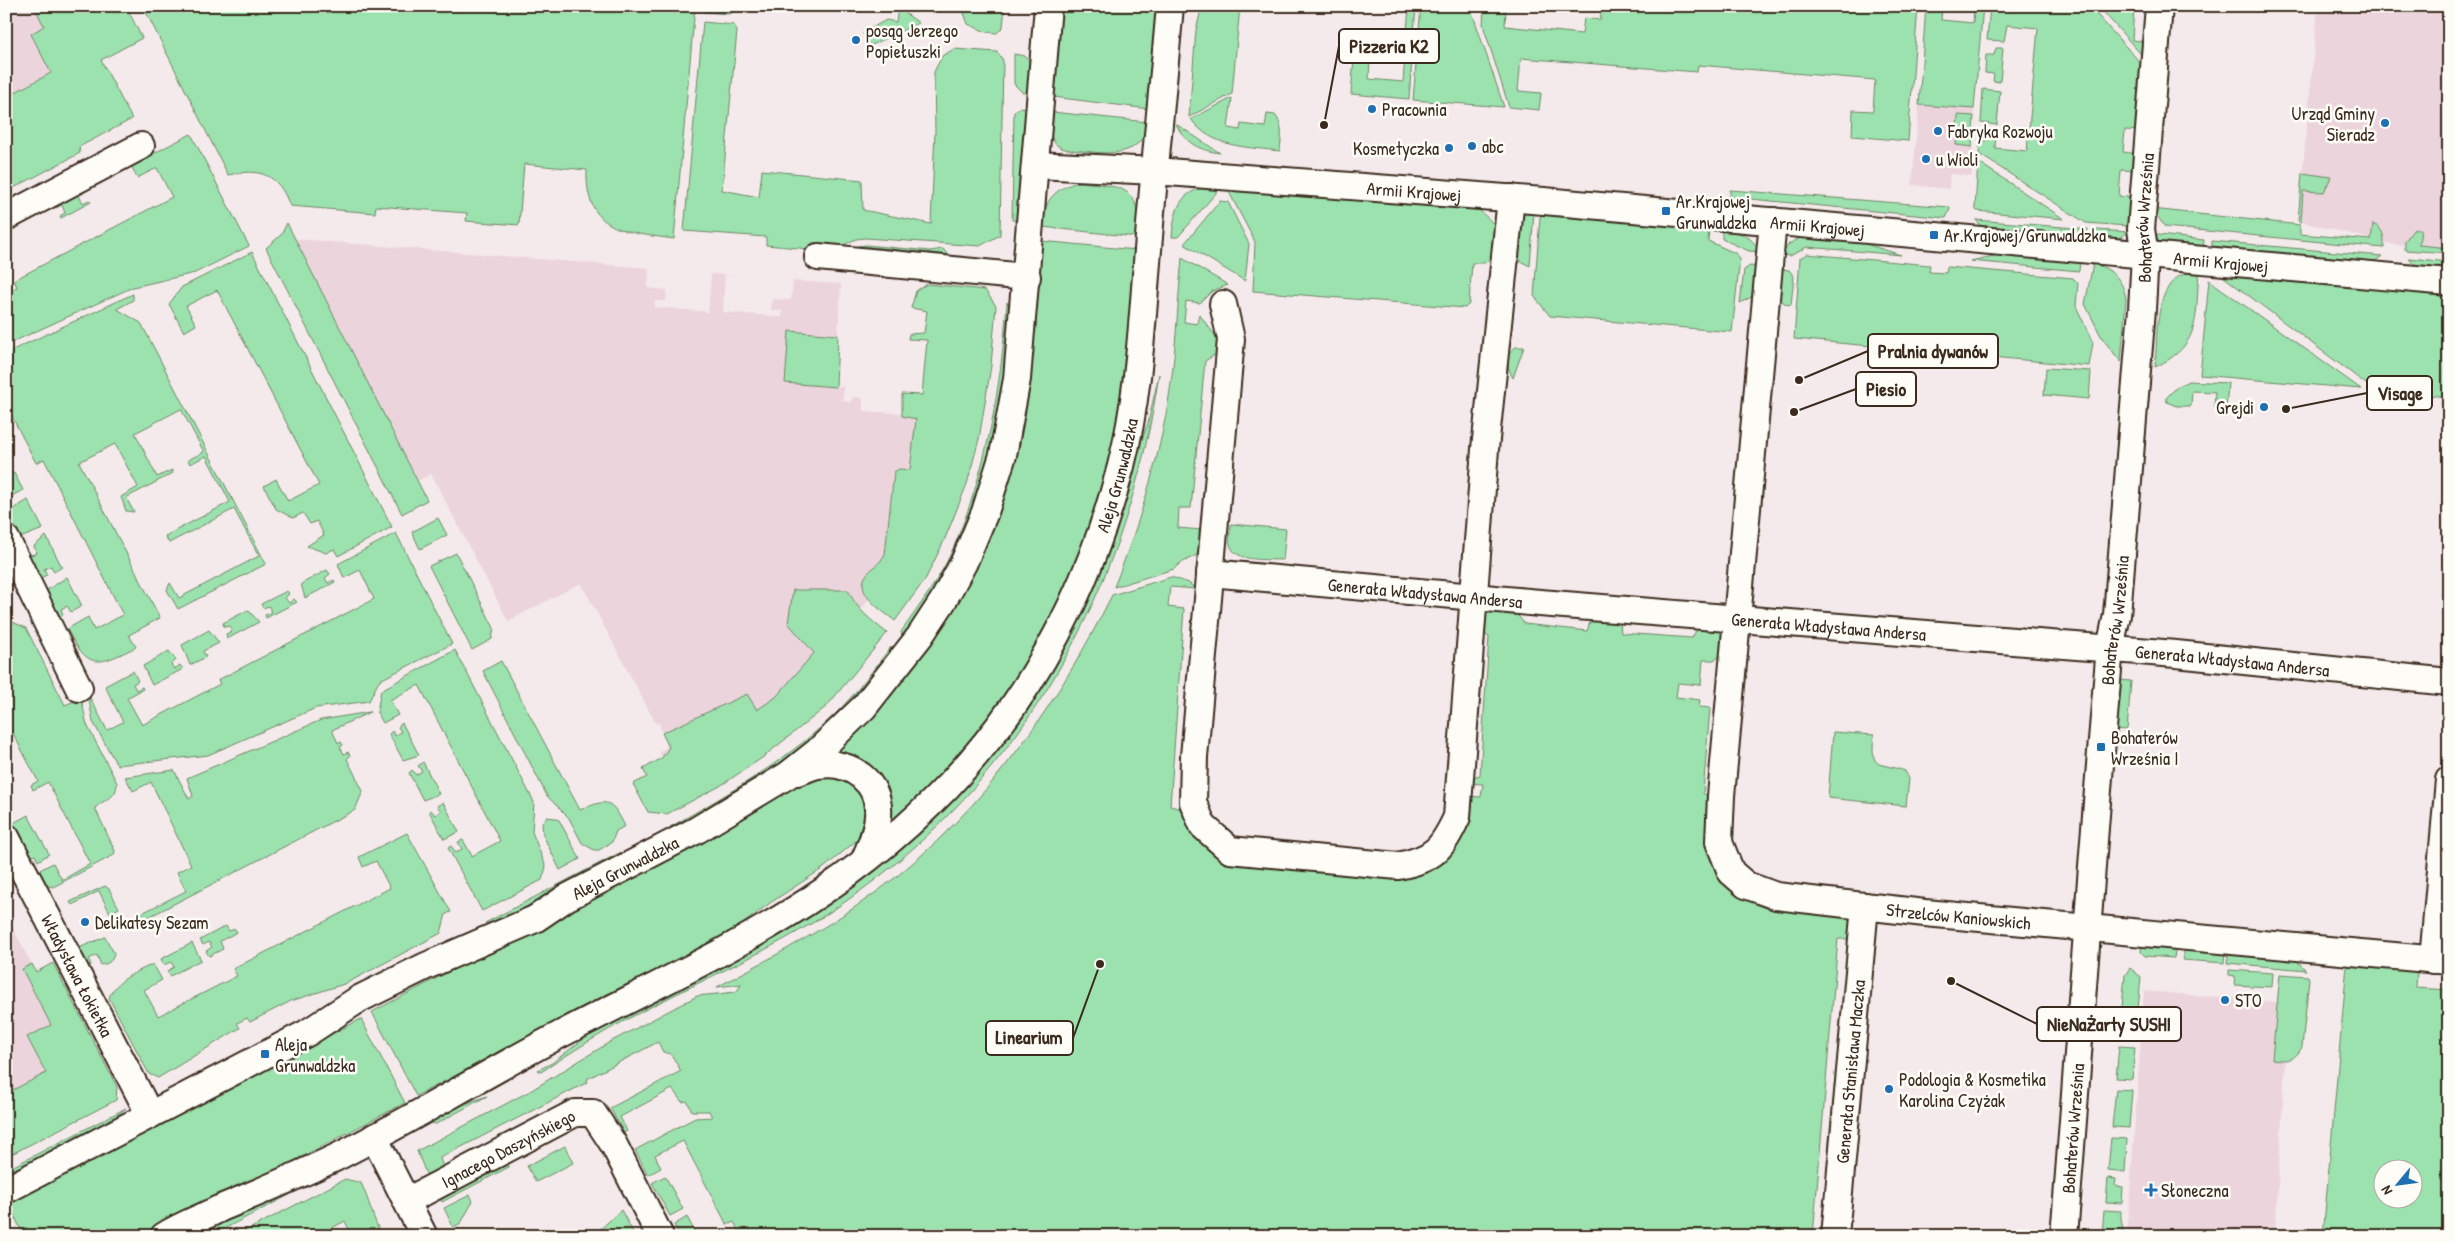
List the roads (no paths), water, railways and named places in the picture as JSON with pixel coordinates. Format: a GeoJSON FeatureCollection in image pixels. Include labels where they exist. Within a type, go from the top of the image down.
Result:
{"type":"FeatureCollection","features":[{"type":"Feature","properties":{"kind":"street","name":"Aleja Grunwaldzka"},"geometry":{"type":"LineString","coordinates":[[6,1190],[307,1032],[359,999],[426,966],[535,919],[566,898],[697,830],[788,775],[817,752],[864,707],[920,636],[943,601],[964,562],[985,512],[1002,455],[1017,380],[1048,6]]}},
{"type":"Feature","properties":{"kind":"street","name":"Aleja Grunwaldzka"},"geometry":{"type":"LineString","coordinates":[[164,1236],[374,1137],[424,1111],[502,1065],[736,944],[815,897],[864,862],[939,797],[977,754],[1034,677],[1064,624],[1092,560],[1110,506],[1132,417],[1138,378],[1170,6]]}},
{"type":"Feature","properties":{"kind":"street","name":"Bohaterów Września"},"geometry":{"type":"LineString","coordinates":[[2064,1236],[2085,984],[2086,928],[2110,648],[2117,615],[2136,404],[2145,255],[2141,230],[2160,6]]}},
{"type":"Feature","properties":{"kind":"street"},"geometry":{"type":"LineString","coordinates":[[6,217],[141,146]]}},
{"type":"Feature","properties":{"kind":"street","name":"Armii Krajowej"},"geometry":{"type":"LineString","coordinates":[[1036,165],[1155,171],[1511,198],[2449,282]]}},
{"type":"Feature","properties":{"kind":"street"},"geometry":{"type":"LineString","coordinates":[[1223,304],[1232,339],[1194,757],[1193,802],[1203,826],[1230,850],[1398,866],[1417,862],[1444,844],[1457,817],[1485,448],[1511,198]]}},
{"type":"Feature","properties":{"kind":"street","name":"Strzelców Kaniowskich"},"geometry":{"type":"LineString","coordinates":[[1773,222],[1721,796],[1719,842],[1731,872],[1746,885],[1776,896],[2086,928],[2441,961]]}},
{"type":"Feature","properties":{"kind":"street"},"geometry":{"type":"LineString","coordinates":[[818,257],[1027,277]]}},
{"type":"Feature","properties":{"kind":"street"},"geometry":{"type":"LineString","coordinates":[[6,540],[79,688]]}},
{"type":"Feature","properties":{"kind":"street","name":"Generała Władysława Andersa"},"geometry":{"type":"LineString","coordinates":[[1210,573],[1473,597],[2110,648],[2449,682]]}},
{"type":"Feature","properties":{"kind":"street","name":"Aleja Grunwaldzka"},"geometry":{"type":"LineString","coordinates":[[788,775],[820,765],[848,768],[861,774],[874,794],[879,813],[877,827],[864,862]]}},
{"type":"Feature","properties":{"kind":"street"},"geometry":{"type":"LineString","coordinates":[[2441,961],[2449,780]]}},
{"type":"Feature","properties":{"kind":"street","name":"Władysława Łokietka"},"geometry":{"type":"LineString","coordinates":[[6,837],[150,1115]]}},
{"type":"Feature","properties":{"kind":"street","name":"Generała Stanisława Maczka"},"geometry":{"type":"LineString","coordinates":[[1835,1236],[1865,906]]}},
{"type":"Feature","properties":{"kind":"street","name":"Ignacego Daszyńskiego"},"geometry":{"type":"LineString","coordinates":[[407,1201],[574,1114],[593,1114],[614,1145],[660,1236]]}},
{"type":"Feature","properties":{"kind":"street"},"geometry":{"type":"LineString","coordinates":[[374,1137],[424,1236]]}},
{"type":"Feature","properties":{"kind":"place","name":"posąg Jerzego Popiełuszki"},"geometry":{"type":"Point","coordinates":[856,40]}},
{"type":"Feature","properties":{"kind":"place","name":"Pracownia"},"geometry":{"type":"Point","coordinates":[1372,109]}},
{"type":"Feature","properties":{"kind":"place","name":"Urząd Gminy Sieradz"},"geometry":{"type":"Point","coordinates":[2385,123]}},
{"type":"Feature","properties":{"kind":"place","name":"Pizzeria K2"},"geometry":{"type":"Point","coordinates":[1324,125]}},
{"type":"Feature","properties":{"kind":"place","name":"Fabryka Rozwoju"},"geometry":{"type":"Point","coordinates":[1938,131]}},
{"type":"Feature","properties":{"kind":"place","name":"abc"},"geometry":{"type":"Point","coordinates":[1472,146]}},
{"type":"Feature","properties":{"kind":"place","name":"Kosmetyczka"},"geometry":{"type":"Point","coordinates":[1449,148]}},
{"type":"Feature","properties":{"kind":"place","name":"u Wioli"},"geometry":{"type":"Point","coordinates":[1926,159]}},
{"type":"Feature","properties":{"kind":"place","name":"Ar.Krajowej Grunwaldzka"},"geometry":{"type":"Point","coordinates":[1666,211]}},
{"type":"Feature","properties":{"kind":"place","name":"Ar.Krajowej/Grunwaldzka"},"geometry":{"type":"Point","coordinates":[1934,235]}},
{"type":"Feature","properties":{"kind":"place","name":"Pralnia dywanów"},"geometry":{"type":"Point","coordinates":[1799,380]}},
{"type":"Feature","properties":{"kind":"place","name":"Grejdi"},"geometry":{"type":"Point","coordinates":[2264,407]}},
{"type":"Feature","properties":{"kind":"place","name":"Visage"},"geometry":{"type":"Point","coordinates":[2286,409]}},
{"type":"Feature","properties":{"kind":"place","name":"Piesio"},"geometry":{"type":"Point","coordinates":[1794,412]}},
{"type":"Feature","properties":{"kind":"place","name":"Bohaterów Września I"},"geometry":{"type":"Point","coordinates":[2101,747]}},
{"type":"Feature","properties":{"kind":"place","name":"Delikatesy Sezam"},"geometry":{"type":"Point","coordinates":[85,922]}},
{"type":"Feature","properties":{"kind":"place","name":"Linearium"},"geometry":{"type":"Point","coordinates":[1100,964]}},
{"type":"Feature","properties":{"kind":"place","name":"NieNaŻarty SUSHI"},"geometry":{"type":"Point","coordinates":[1951,981]}},
{"type":"Feature","properties":{"kind":"place","name":"STO"},"geometry":{"type":"Point","coordinates":[2225,1000]}},
{"type":"Feature","properties":{"kind":"place","name":"Aleja Grunwaldzka"},"geometry":{"type":"Point","coordinates":[265,1054]}},
{"type":"Feature","properties":{"kind":"place","name":"Podologia & Kosmetika Karolina Czyżak"},"geometry":{"type":"Point","coordinates":[1889,1089]}},
{"type":"Feature","properties":{"kind":"place","name":"Słoneczna"},"geometry":{"type":"Point","coordinates":[2151,1190]}}]}
